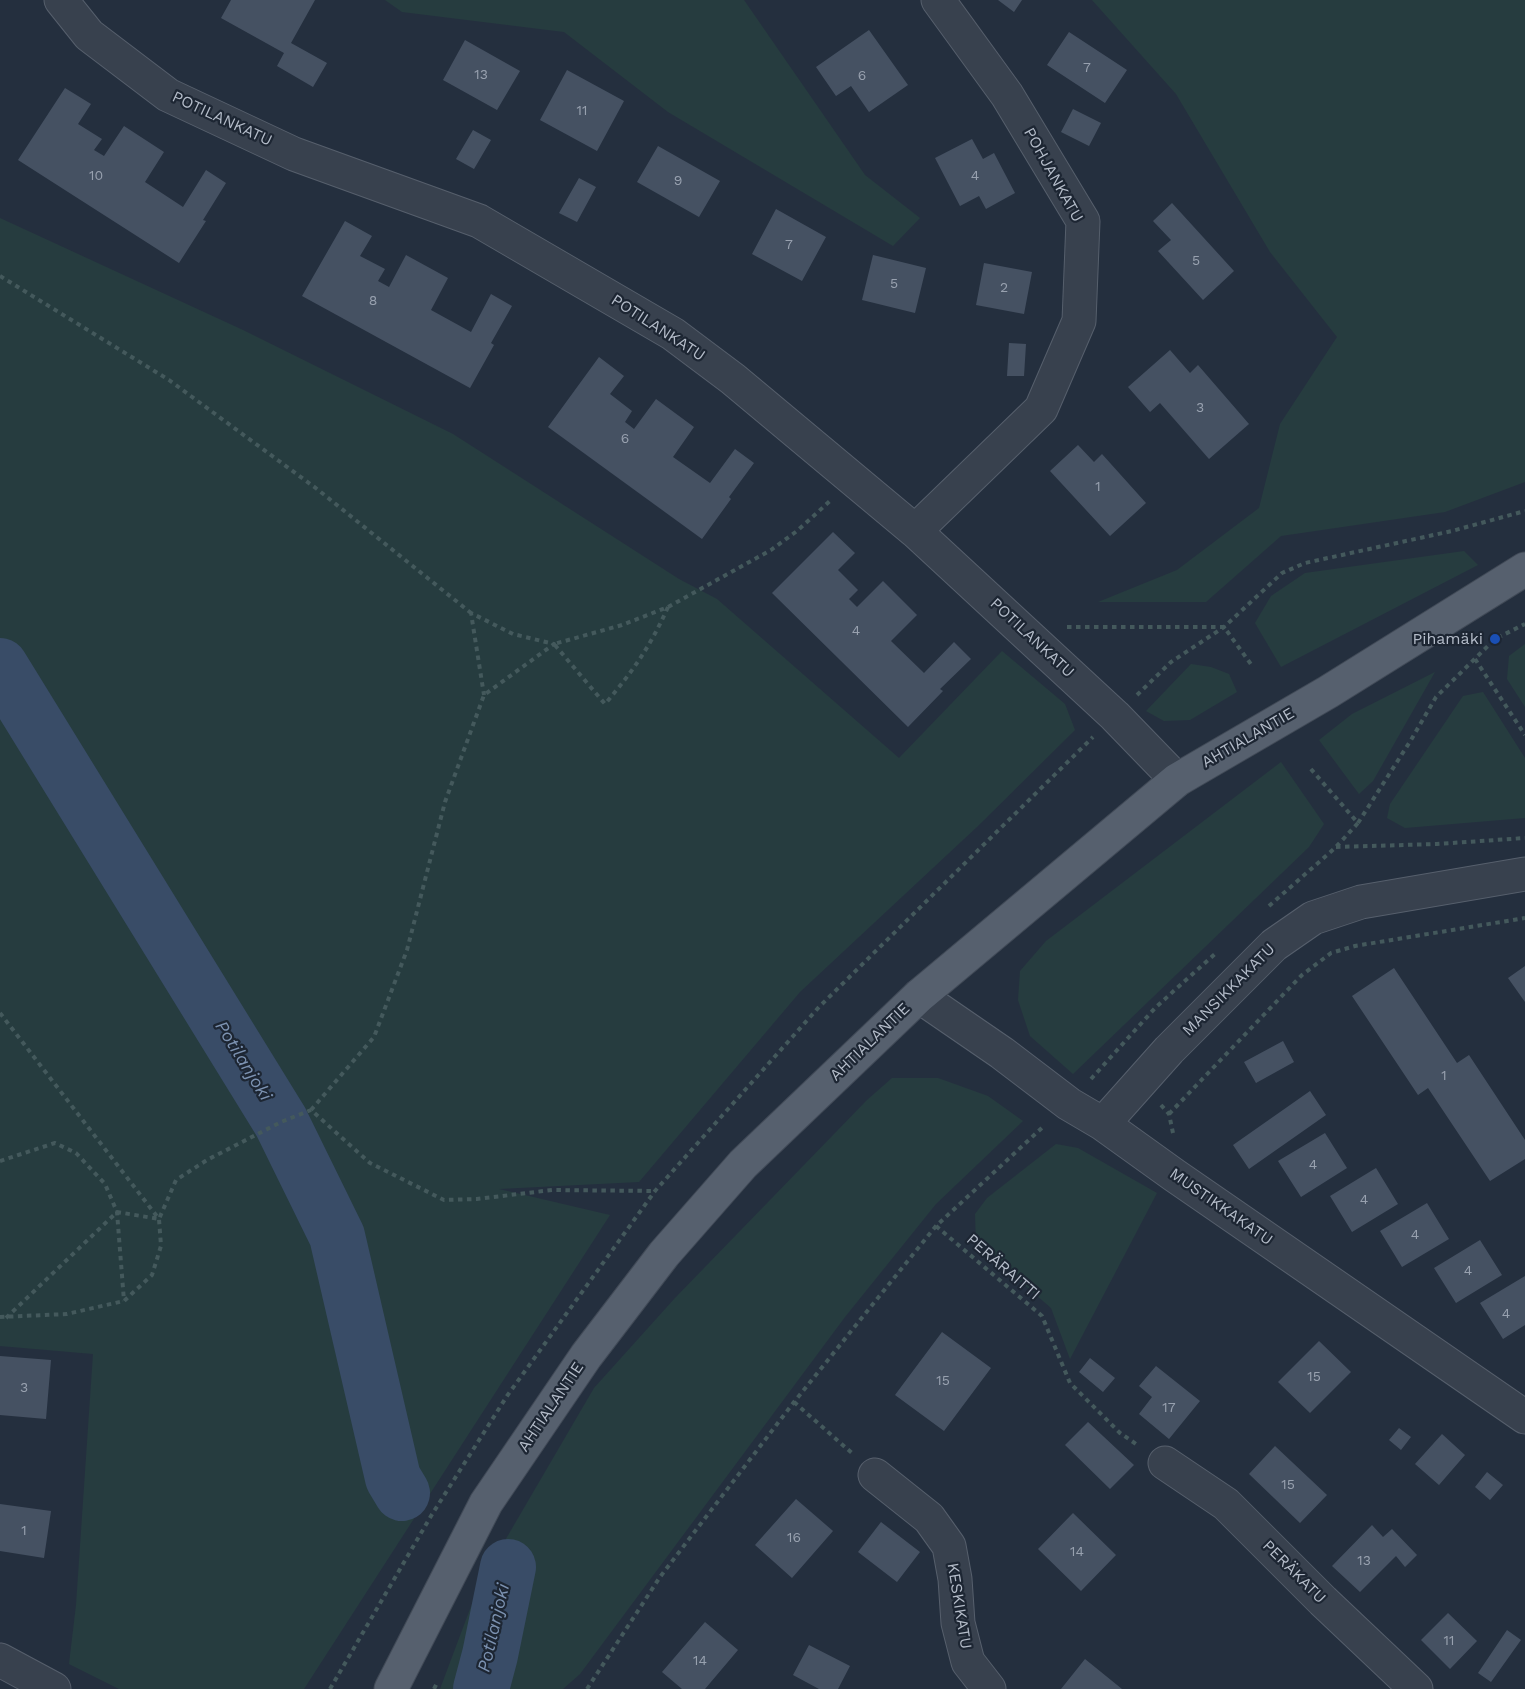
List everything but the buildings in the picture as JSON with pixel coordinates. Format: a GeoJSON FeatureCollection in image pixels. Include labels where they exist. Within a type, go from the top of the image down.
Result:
{"type":"FeatureCollection","features":[{"type":"Feature","properties":{"kind":"main road","name":"AHTIALANTIE"},"geometry":{"type":"LineString","coordinates":[[391,1689],[486,1503],[586,1356],[664,1254],[743,1164],[919,996],[1177,780],[1328,692],[1525,568]]}},
{"type":"Feature","properties":{"kind":"street","name":"POTILANKATU"},"geometry":{"type":"LineString","coordinates":[[61,0],[89,35],[168,95],[294,154],[479,220],[673,334],[733,379],[915,531],[1116,716],[1177,780]]}},
{"type":"Feature","properties":{"kind":"street","name":"POHJANKATU"},"geometry":{"type":"LineString","coordinates":[[915,531],[1041,409],[1079,321],[1083,220],[1007,95],[938,0]]}},
{"type":"Feature","properties":{"kind":"street","name":"MANSIKKAKATU"},"geometry":{"type":"LineString","coordinates":[[1103,1124],[1169,1050],[1274,945],[1313,918],[1361,902],[1525,874]]}},
{"type":"Feature","properties":{"kind":"street","name":"MUSTIKKAKATU"},"geometry":{"type":"LineString","coordinates":[[919,996],[1002,1053],[1069,1104],[1103,1124],[1525,1417]]}},
{"type":"Feature","properties":{"kind":"street","name":"PERÄKATU"},"geometry":{"type":"LineString","coordinates":[[1165,1463],[1226,1504],[1323,1601],[1416,1689]]}},
{"type":"Feature","properties":{"kind":"street","name":"KESKIKATU"},"geometry":{"type":"LineString","coordinates":[[875,1476],[929,1518],[949,1546],[955,1579],[958,1623],[968,1662],[989,1689]]}},
{"type":"Feature","properties":{"kind":"street"},"geometry":{"type":"LineString","coordinates":[[0,1660],[54,1689]]}},
{"type":"Feature","properties":{"kind":"path"},"geometry":{"type":"LineString","coordinates":[[0,276],[169,380],[317,489],[471,613],[513,634],[554,644],[605,704],[635,668],[656,633],[668,607]]}},
{"type":"Feature","properties":{"kind":"path"},"geometry":{"type":"LineString","coordinates":[[484,694],[554,644],[622,624],[668,607],[771,550],[797,531],[854,479]]}},
{"type":"Feature","properties":{"kind":"path"},"geometry":{"type":"LineString","coordinates":[[1171,662],[1224,627],[1282,573],[1305,563],[1452,531],[1525,511]]}},
{"type":"Feature","properties":{"kind":"path"},"geometry":{"type":"LineString","coordinates":[[0,1317],[67,1314],[124,1301],[152,1275],[161,1246],[159,1219],[176,1180],[207,1160],[270,1127],[311,1110],[374,1037],[407,950],[445,802],[484,694],[471,613]]}},
{"type":"Feature","properties":{"kind":"path"},"geometry":{"type":"LineString","coordinates":[[1267,908],[1335,848],[1358,823],[1436,697],[1495,639],[1525,624]]}},
{"type":"Feature","properties":{"kind":"path"},"geometry":{"type":"LineString","coordinates":[[1021,628],[1224,627]]}},
{"type":"Feature","properties":{"kind":"path"},"geometry":{"type":"LineString","coordinates":[[1224,627],[1253,667]]}},
{"type":"Feature","properties":{"kind":"path"},"geometry":{"type":"LineString","coordinates":[[1475,659],[1525,735]]}},
{"type":"Feature","properties":{"kind":"path"},"geometry":{"type":"LineString","coordinates":[[1310,768],[1358,823]]}},
{"type":"Feature","properties":{"kind":"path"},"geometry":{"type":"LineString","coordinates":[[1335,848],[1525,838]]}},
{"type":"Feature","properties":{"kind":"path"},"geometry":{"type":"LineString","coordinates":[[1169,1114],[1302,975],[1331,953],[1355,945],[1525,918]]}},
{"type":"Feature","properties":{"kind":"path"},"geometry":{"type":"LineString","coordinates":[[588,1689],[660,1577],[794,1402],[936,1226],[1069,1104],[1155,1007],[1224,946]]}},
{"type":"Feature","properties":{"kind":"path"},"geometry":{"type":"LineString","coordinates":[[0,1013],[159,1219]]}},
{"type":"Feature","properties":{"kind":"path"},"geometry":{"type":"LineString","coordinates":[[311,1110],[370,1163],[444,1200],[477,1199],[552,1190],[655,1191]]}},
{"type":"Feature","properties":{"kind":"path"},"geometry":{"type":"LineString","coordinates":[[0,1161],[55,1143],[76,1154],[105,1184],[117,1212],[124,1301]]}},
{"type":"Feature","properties":{"kind":"path"},"geometry":{"type":"LineString","coordinates":[[117,1212],[159,1219]]}},
{"type":"Feature","properties":{"kind":"path"},"geometry":{"type":"LineString","coordinates":[[6,1318],[117,1212]]}},
{"type":"Feature","properties":{"kind":"path","name":"PERÄRAITTI"},"geometry":{"type":"LineString","coordinates":[[936,1226],[1042,1316],[1070,1383],[1119,1433],[1165,1463]]}},
{"type":"Feature","properties":{"kind":"path"},"geometry":{"type":"LineString","coordinates":[[794,1402],[875,1476]]}},
{"type":"Feature","properties":{"kind":"path"},"geometry":{"type":"LineString","coordinates":[[434,1689],[437,1683]]}},
{"type":"Feature","properties":{"kind":"green space"},"geometry":{"type":"Polygon","coordinates":[[[385,0],[744,0],[865,175],[920,218],[893,246],[668,112],[564,32],[402,12],[385,0]]]}},
{"type":"Feature","properties":{"kind":"green space"},"geometry":{"type":"Polygon","coordinates":[[[1092,0],[1525,0],[1525,482],[1445,512],[1281,536],[1206,602],[1098,602],[1177,570],[1259,508],[1280,424],[1337,337],[1270,252],[1176,94],[1092,0]]]}},
{"type":"Feature","properties":{"kind":"green space"},"geometry":{"type":"Polygon","coordinates":[[[0,218],[243,330],[453,434],[679,579],[717,599],[899,758],[1002,651],[1065,704],[1075,730],[978,826],[800,992],[639,1182],[499,1189],[610,1215],[304,1689],[119,1689],[69,1664],[76,1605],[93,1354],[0,1346],[0,218]]]}},
{"type":"Feature","properties":{"kind":"green space"},"geometry":{"type":"Polygon","coordinates":[[[1464,551],[1478,565],[1281,667],[1255,623],[1271,596],[1305,573],[1464,551]]]}},
{"type":"Feature","properties":{"kind":"green space"},"geometry":{"type":"Polygon","coordinates":[[[1525,644],[1525,707],[1507,679],[1509,656],[1525,644]]]}},
{"type":"Feature","properties":{"kind":"green space"},"geometry":{"type":"Polygon","coordinates":[[[1191,664],[1211,667],[1229,674],[1237,692],[1190,720],[1164,721],[1146,711],[1191,664]]]}},
{"type":"Feature","properties":{"kind":"green space"},"geometry":{"type":"Polygon","coordinates":[[[1435,672],[1373,781],[1359,794],[1319,740],[1352,714],[1435,672]]]}},
{"type":"Feature","properties":{"kind":"green space"},"geometry":{"type":"Polygon","coordinates":[[[1483,692],[1525,758],[1525,818],[1405,828],[1387,818],[1390,804],[1463,696],[1483,692]]]}},
{"type":"Feature","properties":{"kind":"green space"},"geometry":{"type":"Polygon","coordinates":[[[1281,762],[1324,824],[1309,847],[1073,1074],[1030,1036],[1018,1000],[1020,971],[1046,941],[1281,762]]]}},
{"type":"Feature","properties":{"kind":"green space"},"geometry":{"type":"Polygon","coordinates":[[[892,1078],[938,1078],[988,1096],[1023,1121],[936,1204],[845,1317],[580,1674],[563,1689],[440,1689],[479,1585],[594,1388],[675,1298],[867,1100],[892,1078]]]}},
{"type":"Feature","properties":{"kind":"green space"},"geometry":{"type":"Polygon","coordinates":[[[1056,1144],[1078,1148],[1157,1193],[1070,1359],[1051,1308],[976,1243],[975,1214],[987,1198],[1056,1144]]]}},
{"type":"Feature","properties":{"kind":"waterway","name":"Potilanjoki"},"geometry":{"type":"LineString","coordinates":[[0,666],[281,1122],[337,1236],[393,1478],[402,1493]]}},
{"type":"Feature","properties":{"kind":"waterway","name":"Potilanjoki"},"geometry":{"type":"LineString","coordinates":[[481,1689],[508,1567]]}},
{"type":"Feature","properties":{"kind":"place","name":"Pihamäki"},"geometry":{"type":"Point","coordinates":[1495,639]}}]}
